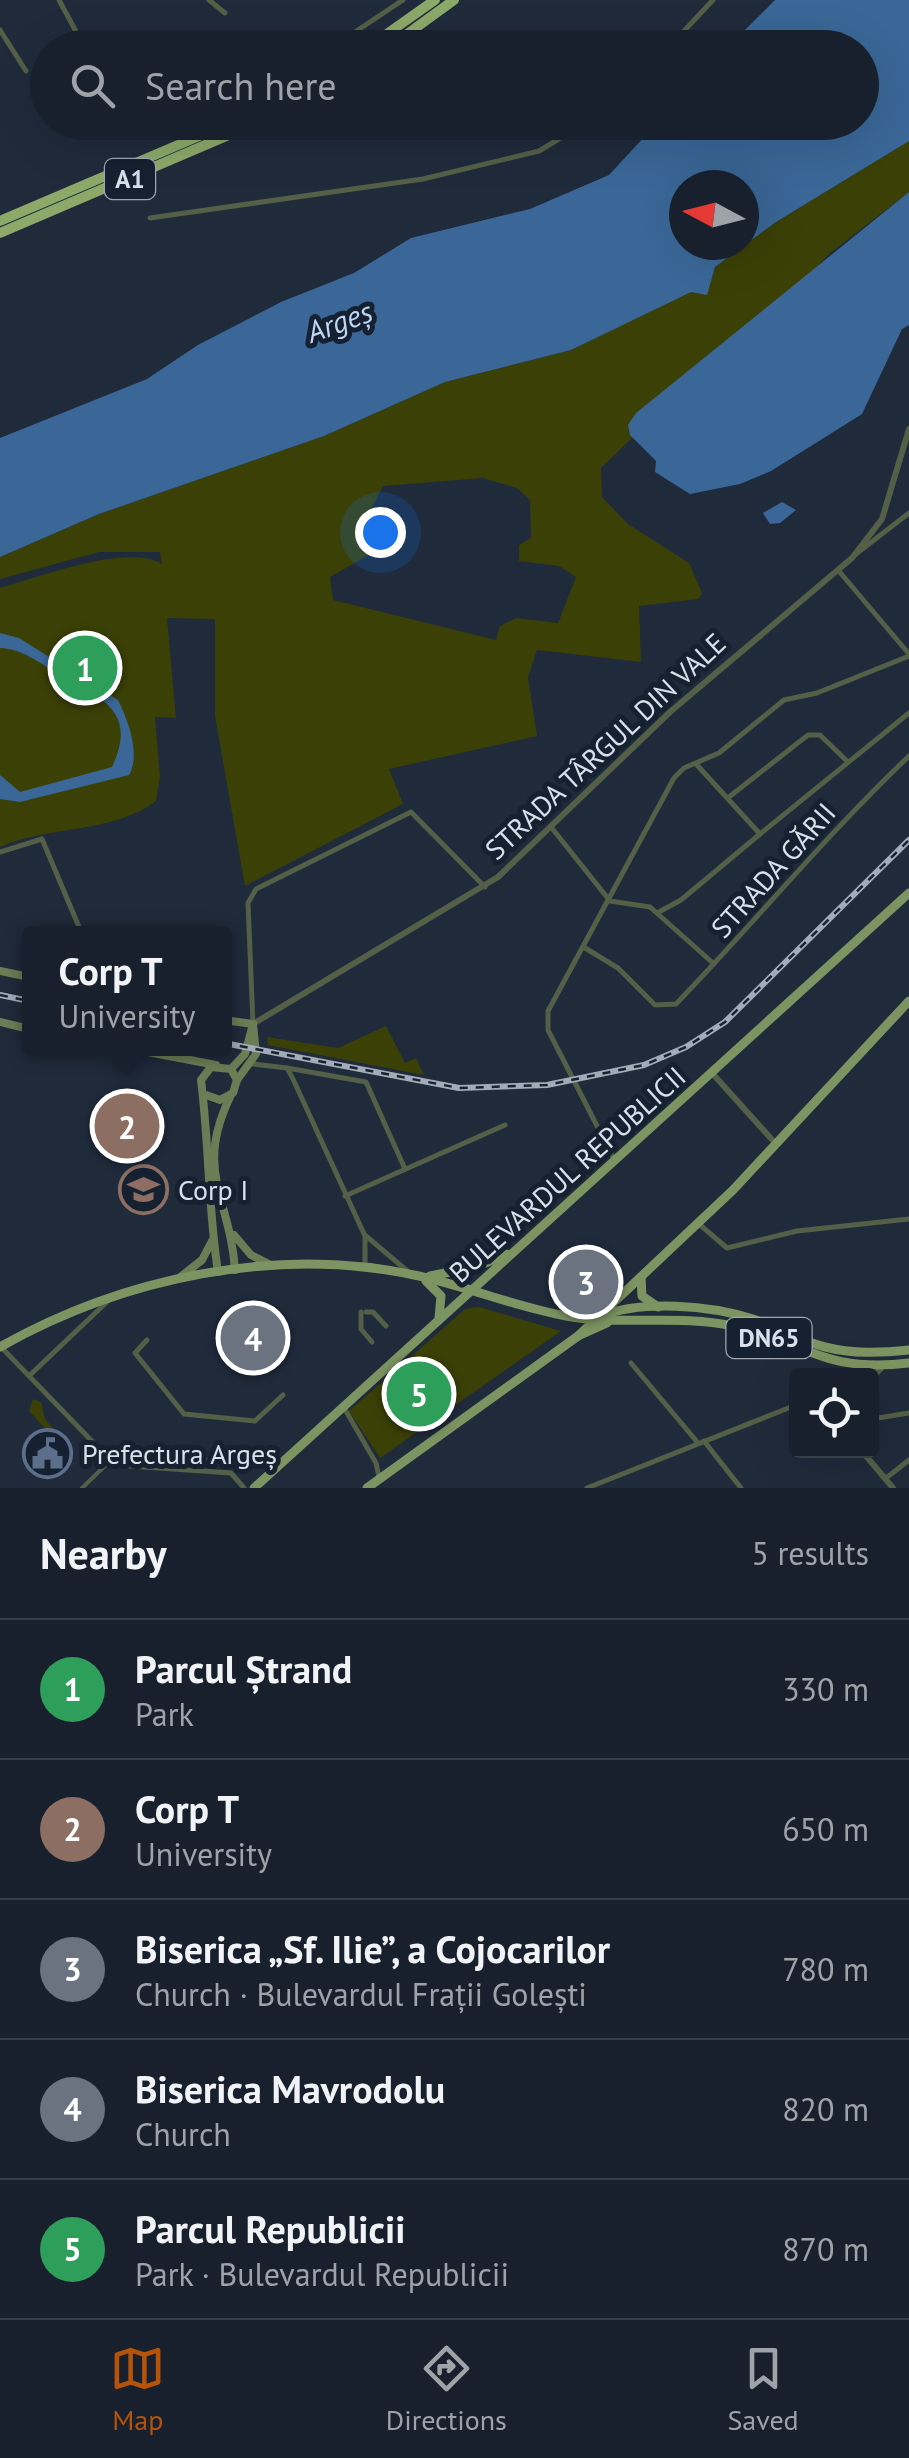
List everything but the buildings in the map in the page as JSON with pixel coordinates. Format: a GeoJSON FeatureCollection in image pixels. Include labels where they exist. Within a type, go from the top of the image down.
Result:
{"type":"FeatureCollection","features":[{"type":"Feature","properties":{"kind":"highway"},"geometry":{"type":"LineString","coordinates":[[394,30],[436,0]]}},
{"type":"Feature","properties":{"kind":"highway"},"geometry":{"type":"LineString","coordinates":[[413,30],[454,0]]}},
{"type":"Feature","properties":{"kind":"highway","name":"A1"},"geometry":{"type":"LineString","coordinates":[[0,221],[190,140]]}},
{"type":"Feature","properties":{"kind":"highway","name":"A1"},"geometry":{"type":"LineString","coordinates":[[0,234],[217,140]]}},
{"type":"Feature","properties":{"kind":"main road","name":"BULEVARDUL REPUBLICII"},"geometry":{"type":"LineString","coordinates":[[254,1488],[909,893]]}},
{"type":"Feature","properties":{"kind":"main road"},"geometry":{"type":"LineString","coordinates":[[368,1488],[578,1336],[776,1144],[909,1001]]}},
{"type":"Feature","properties":{"kind":"main road"},"geometry":{"type":"LineString","coordinates":[[232,1021],[253,1024]]}},
{"type":"Feature","properties":{"kind":"main road"},"geometry":{"type":"LineString","coordinates":[[236,1270],[232,1231],[216,1186],[213,1134],[237,1080],[252,1064],[258,1043],[253,1024]]}},
{"type":"Feature","properties":{"kind":"main road"},"geometry":{"type":"LineString","coordinates":[[231,1069],[246,1054],[253,1024]]}},
{"type":"Feature","properties":{"kind":"main road"},"geometry":{"type":"LineString","coordinates":[[172,1056],[231,1069],[237,1080]]}},
{"type":"Feature","properties":{"kind":"main road"},"geometry":{"type":"LineString","coordinates":[[189,1059],[202,1075],[206,1095],[205,1158],[218,1272]]}},
{"type":"Feature","properties":{"kind":"main road"},"geometry":{"type":"LineString","coordinates":[[202,1075],[216,1065]]}},
{"type":"Feature","properties":{"kind":"main road"},"geometry":{"type":"LineString","coordinates":[[206,1095],[215,1100],[230,1097]]}},
{"type":"Feature","properties":{"kind":"main road"},"geometry":{"type":"LineString","coordinates":[[232,1231],[251,1255],[280,1267]]}},
{"type":"Feature","properties":{"kind":"main road"},"geometry":{"type":"LineString","coordinates":[[179,1278],[202,1260],[214,1237]]}},
{"type":"Feature","properties":{"kind":"main road"},"geometry":{"type":"LineString","coordinates":[[416,1276],[476,1268],[522,1246]]}},
{"type":"Feature","properties":{"kind":"main road"},"geometry":{"type":"LineString","coordinates":[[1,1347],[114,1294],[179,1278],[280,1267],[364,1269],[416,1276],[593,1318]]}},
{"type":"Feature","properties":{"kind":"main road"},"geometry":{"type":"LineString","coordinates":[[641,1275],[644,1300],[665,1308]]}},
{"type":"Feature","properties":{"kind":"main road"},"geometry":{"type":"LineString","coordinates":[[416,1276],[441,1296],[438,1321]]}},
{"type":"Feature","properties":{"kind":"main road","name":"DN65"},"geometry":{"type":"LineString","coordinates":[[593,1318],[619,1311],[665,1308],[735,1314],[842,1351],[909,1350]]}},
{"type":"Feature","properties":{"kind":"main road","name":"DN65"},"geometry":{"type":"LineString","coordinates":[[593,1318],[719,1324],[833,1362],[883,1366],[909,1363]]}},
{"type":"Feature","properties":{"kind":"main road","name":"DN65"},"geometry":{"type":"LineString","coordinates":[[578,1336],[612,1321]]}},
{"type":"Feature","properties":{"kind":"street"},"geometry":{"type":"LineString","coordinates":[[59,0],[75,30]]}},
{"type":"Feature","properties":{"kind":"street"},"geometry":{"type":"LineString","coordinates":[[209,0],[225,14]]}},
{"type":"Feature","properties":{"kind":"street"},"geometry":{"type":"LineString","coordinates":[[358,30],[403,0]]}},
{"type":"Feature","properties":{"kind":"street"},"geometry":{"type":"LineString","coordinates":[[684,30],[712,0]]}},
{"type":"Feature","properties":{"kind":"street"},"geometry":{"type":"LineString","coordinates":[[0,30],[26,71]]}},
{"type":"Feature","properties":{"kind":"street"},"geometry":{"type":"LineString","coordinates":[[150,218],[424,179],[538,151],[557,140]]}},
{"type":"Feature","properties":{"kind":"street","name":"STRADA TÂRGUL DIN VALE"},"geometry":{"type":"LineString","coordinates":[[253,1024],[486,887],[670,712],[852,558],[882,519],[909,429]]}},
{"type":"Feature","properties":{"kind":"street"},"geometry":{"type":"LineString","coordinates":[[852,558],[909,513]]}},
{"type":"Feature","properties":{"kind":"street"},"geometry":{"type":"LineString","coordinates":[[615,1161],[546,1020],[674,778],[719,753],[784,700],[816,693],[909,655],[838,570]]}},
{"type":"Feature","properties":{"kind":"street"},"geometry":{"type":"LineString","coordinates":[[657,913],[681,900],[909,713]]}},
{"type":"Feature","properties":{"kind":"street"},"geometry":{"type":"LineString","coordinates":[[729,797],[808,735],[820,735],[849,763]]}},
{"type":"Feature","properties":{"kind":"street","name":"STRADA GĂRII"},"geometry":{"type":"LineString","coordinates":[[586,948],[618,968],[655,1005],[665,1008],[676,1004],[849,813],[909,756]]}},
{"type":"Feature","properties":{"kind":"street"},"geometry":{"type":"LineString","coordinates":[[694,765],[702,767],[760,834]]}},
{"type":"Feature","properties":{"kind":"street"},"geometry":{"type":"LineString","coordinates":[[253,1024],[248,904],[256,890],[411,812],[486,887]]}},
{"type":"Feature","properties":{"kind":"street"},"geometry":{"type":"LineString","coordinates":[[552,827],[610,901],[640,904],[657,913],[714,964]]}},
{"type":"Feature","properties":{"kind":"street"},"geometry":{"type":"LineString","coordinates":[[0,852],[42,839],[79,926]]}},
{"type":"Feature","properties":{"kind":"street"},"geometry":{"type":"LineString","coordinates":[[252,1064],[366,1082],[404,1169]]}},
{"type":"Feature","properties":{"kind":"street"},"geometry":{"type":"LineString","coordinates":[[287,1068],[366,1236],[416,1276]]}},
{"type":"Feature","properties":{"kind":"street"},"geometry":{"type":"LineString","coordinates":[[712,1073],[776,1144]]}},
{"type":"Feature","properties":{"kind":"street"},"geometry":{"type":"LineString","coordinates":[[345,1196],[504,1125]]}},
{"type":"Feature","properties":{"kind":"street"},"geometry":{"type":"LineString","coordinates":[[698,1222],[727,1248],[797,1232],[909,1219]]}},
{"type":"Feature","properties":{"kind":"street"},"geometry":{"type":"LineString","coordinates":[[364,1269],[366,1236]]}},
{"type":"Feature","properties":{"kind":"street"},"geometry":{"type":"LineString","coordinates":[[29,1376],[114,1294]]}},
{"type":"Feature","properties":{"kind":"street"},"geometry":{"type":"LineString","coordinates":[[372,1342],[361,1330],[363,1312],[373,1312],[386,1326]]}},
{"type":"Feature","properties":{"kind":"street"},"geometry":{"type":"LineString","coordinates":[[147,1340],[135,1353],[184,1414],[254,1421],[283,1394]]}},
{"type":"Feature","properties":{"kind":"street"},"geometry":{"type":"LineString","coordinates":[[1,1347],[110,1461],[129,1468],[231,1473],[244,1488]]}},
{"type":"Feature","properties":{"kind":"street"},"geometry":{"type":"LineString","coordinates":[[631,1363],[741,1488]]}},
{"type":"Feature","properties":{"kind":"street"},"geometry":{"type":"LineString","coordinates":[[879,1370],[883,1366]]}},
{"type":"Feature","properties":{"kind":"street"},"geometry":{"type":"LineString","coordinates":[[343,1406],[376,1463],[379,1477]]}},
{"type":"Feature","properties":{"kind":"street"},"geometry":{"type":"LineString","coordinates":[[587,1488],[789,1408]]}},
{"type":"Feature","properties":{"kind":"street"},"geometry":{"type":"LineString","coordinates":[[879,1417],[909,1413]]}},
{"type":"Feature","properties":{"kind":"street"},"geometry":{"type":"LineString","coordinates":[[82,1488],[110,1461],[123,1456],[279,1464]]}},
{"type":"Feature","properties":{"kind":"street"},"geometry":{"type":"LineString","coordinates":[[868,1458],[893,1488]]}},
{"type":"Feature","properties":{"kind":"street"},"geometry":{"type":"LineString","coordinates":[[886,1479],[909,1460]]}},
{"type":"Feature","properties":{"kind":"green space"},"geometry":{"type":"Polygon","coordinates":[[[909,141],[909,192],[829,254],[802,283],[680,378],[628,425],[633,437],[601,468],[602,497],[628,524],[689,563],[702,593],[698,599],[639,606],[641,662],[537,650],[528,677],[537,736],[389,769],[403,804],[245,886],[215,716],[215,619],[167,618],[176,718],[155,717],[160,777],[156,801],[120,819],[0,847],[0,588],[106,559],[128,557],[162,564],[160,552],[99,552],[0,579],[0,557],[99,514],[324,436],[445,382],[571,350],[691,291],[706,294],[715,267],[724,260],[759,260],[759,235],[909,141]],[[483,478],[383,486],[365,521],[379,549],[330,577],[333,600],[496,640],[500,626],[516,618],[558,623],[576,577],[559,566],[519,561],[519,545],[531,538],[530,500],[517,488],[483,478]]]}},
{"type":"Feature","properties":{"kind":"green space"},"geometry":{"type":"Polygon","coordinates":[[[386,1026],[405,1063],[416,1058],[424,1075],[268,1045],[267,1037],[338,1048],[386,1026]]]}},
{"type":"Feature","properties":{"kind":"green space"},"geometry":{"type":"Polygon","coordinates":[[[479,1307],[561,1331],[380,1458],[349,1411],[465,1309],[479,1307]]]}},
{"type":"Feature","properties":{"kind":"green space"},"geometry":{"type":"Polygon","coordinates":[[[33,1399],[41,1402],[45,1419],[69,1446],[65,1450],[29,1411],[33,1399]]]}},
{"type":"Feature","properties":{"kind":"water","name":"Argeș"},"geometry":{"type":"Polygon","coordinates":[[[775,0],[909,0],[909,141],[759,235],[759,170],[669,170],[669,260],[724,260],[715,267],[707,295],[691,292],[571,350],[445,382],[324,436],[99,514],[0,557],[0,438],[147,379],[198,345],[281,302],[354,273],[411,238],[530,209],[609,175],[641,140],[879,140],[879,30],[745,30],[775,0]]]}},
{"type":"Feature","properties":{"kind":"water"},"geometry":{"type":"Polygon","coordinates":[[[909,192],[909,325],[902,329],[862,414],[771,471],[740,484],[690,494],[655,472],[656,461],[630,435],[628,425],[636,413],[909,192]]]}},
{"type":"Feature","properties":{"kind":"water"},"geometry":{"type":"Polygon","coordinates":[[[782,502],[796,510],[780,523],[770,524],[763,513],[782,502]]]}},
{"type":"Feature","properties":{"kind":"water"},"geometry":{"type":"Polygon","coordinates":[[[0,633],[19,638],[118,700],[133,748],[129,775],[20,802],[0,799],[0,775],[20,792],[112,767],[121,731],[118,718],[100,699],[30,657],[0,648],[0,633]]]}},
{"type":"Feature","properties":{"kind":"railway"},"geometry":{"type":"LineString","coordinates":[[232,1045],[459,1088],[547,1085],[644,1065],[686,1047],[725,1022],[909,840]]}},
{"type":"Feature","properties":{"kind":"railway"},"geometry":{"type":"LineString","coordinates":[[0,995],[22,1000]]}},
{"type":"Feature","properties":{"kind":"place","name":"Parcul Ștrand"},"geometry":{"type":"Point","coordinates":[85,668]}},
{"type":"Feature","properties":{"kind":"place","name":"Corp T"},"geometry":{"type":"Point","coordinates":[127,1126]}},
{"type":"Feature","properties":{"kind":"place","name":"Corp I"},"geometry":{"type":"Point","coordinates":[143,1189]}},
{"type":"Feature","properties":{"kind":"place","name":"Biserica „Sf. Ilie”, a Cojocarilor"},"geometry":{"type":"Point","coordinates":[586,1282]}},
{"type":"Feature","properties":{"kind":"place","name":"Biserica Mavrodolu"},"geometry":{"type":"Point","coordinates":[253,1338]}},
{"type":"Feature","properties":{"kind":"place","name":"Parcul Republicii"},"geometry":{"type":"Point","coordinates":[419,1394]}},
{"type":"Feature","properties":{"kind":"place","name":"Prefectura Argeș"},"geometry":{"type":"Point","coordinates":[47,1453]}}]}
